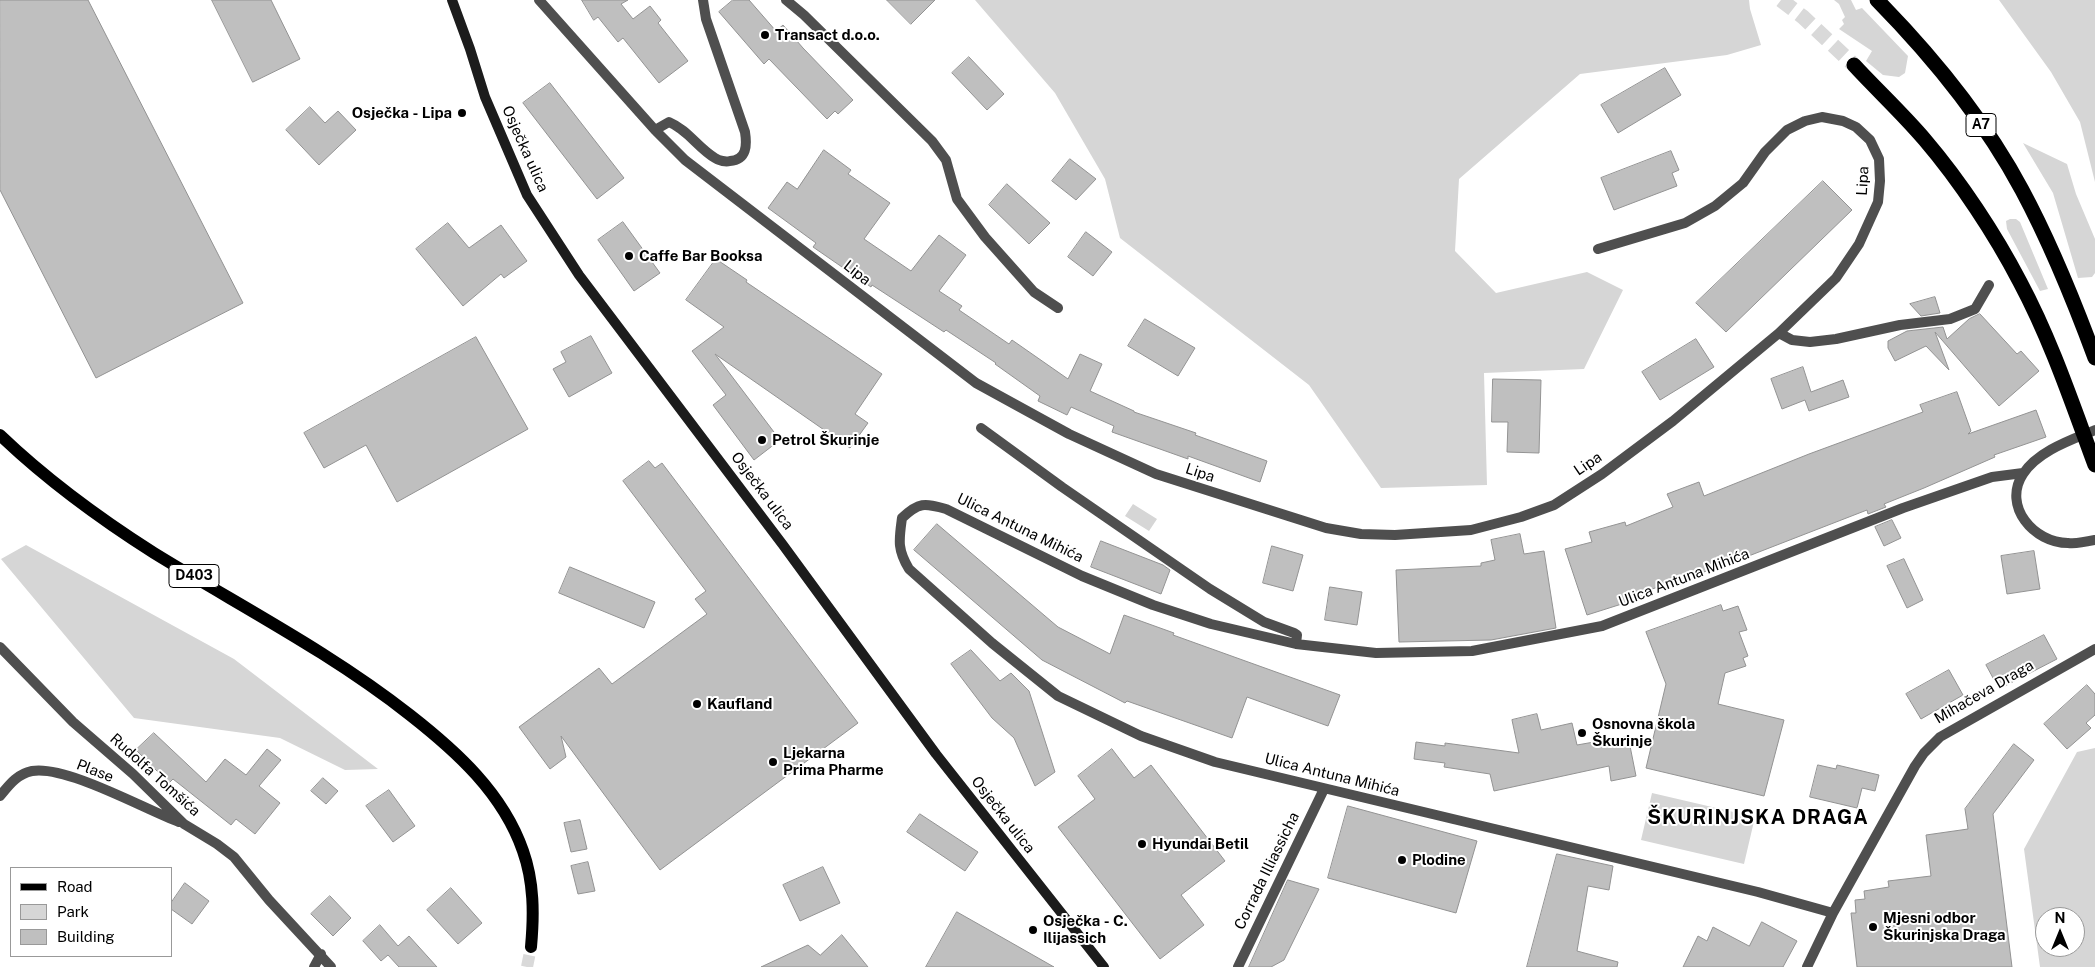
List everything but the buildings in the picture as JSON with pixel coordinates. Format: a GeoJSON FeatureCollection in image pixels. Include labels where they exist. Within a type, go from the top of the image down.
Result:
{"type":"FeatureCollection","features":[{"type":"Feature","properties":{"kind":"highway","name":"A7"},"geometry":{"type":"LineString","coordinates":[[1877,0],[1938,65],[1968,104],[2021,189],[2059,267],[2095,358]]}},
{"type":"Feature","properties":{"kind":"highway"},"geometry":{"type":"LineString","coordinates":[[1854,66],[1924,138],[1947,167],[1998,245],[2028,298],[2055,359],[2095,465]]}},
{"type":"Feature","properties":{"kind":"main road","name":"Osječka ulica"},"geometry":{"type":"LineString","coordinates":[[452,0],[486,96],[527,195],[579,275],[784,545],[936,754],[1104,967]]}},
{"type":"Feature","properties":{"kind":"main road","name":"D403"},"geometry":{"type":"LineString","coordinates":[[0,435],[31,464],[88,510],[154,553],[309,644],[357,676],[441,739],[463,760],[497,800],[523,850],[530,874],[533,900],[531,947]]}},
{"type":"Feature","properties":{"kind":"street","name":"Lipa"},"geometry":{"type":"LineString","coordinates":[[539,0],[655,130],[685,160],[976,383],[1069,434],[1156,474],[1326,528],[1361,534],[1393,535],[1471,530],[1521,517],[1554,505],[1602,474],[1673,421],[1779,333],[1836,278],[1859,244],[1878,202],[1879,159],[1870,140],[1856,127],[1843,121],[1822,117],[1805,121],[1787,130],[1765,152],[1742,183],[1715,206],[1684,222],[1598,249]]}},
{"type":"Feature","properties":{"kind":"street"},"geometry":{"type":"LineString","coordinates":[[655,130],[670,122],[679,126],[716,159],[727,162],[738,160],[744,154],[747,144],[745,132],[706,19],[703,0]]}},
{"type":"Feature","properties":{"kind":"street"},"geometry":{"type":"LineString","coordinates":[[786,0],[804,15],[932,141],[946,160],[956,198],[985,237],[1034,292],[1058,308]]}},
{"type":"Feature","properties":{"kind":"street"},"geometry":{"type":"LineString","coordinates":[[1779,333],[1792,340],[1810,342],[1836,339],[1900,325],[1950,319],[1975,309],[1989,285]]}},
{"type":"Feature","properties":{"kind":"street"},"geometry":{"type":"LineString","coordinates":[[981,428],[1062,487],[1210,589],[1264,622],[1297,635],[1296,644]]}},
{"type":"Feature","properties":{"kind":"street"},"geometry":{"type":"LineString","coordinates":[[2095,430],[2052,450],[2031,465],[2023,473],[2017,484],[2015,502],[2027,526],[2037,533],[2067,544],[2095,540]]}},
{"type":"Feature","properties":{"kind":"street","name":"Ulica Antuna Mihića"},"geometry":{"type":"LineString","coordinates":[[1833,913],[1758,892],[1324,789],[1206,759],[1141,736],[1058,696],[999,648],[909,568],[902,556],[899,543],[902,518],[918,505],[926,504],[946,508],[1046,559],[1154,605],[1212,624],[1296,644],[1376,653],[1472,651],[1602,626],[1903,508],[1992,478],[2023,473]]}},
{"type":"Feature","properties":{"kind":"street","name":"Rudolfa Tomšića"},"geometry":{"type":"LineString","coordinates":[[0,647],[73,722],[133,774],[184,824],[234,857],[282,915],[321,954],[331,967]]}},
{"type":"Feature","properties":{"kind":"street","name":"Mihačeva Draga"},"geometry":{"type":"LineString","coordinates":[[1807,967],[1833,913],[1924,753],[1940,737],[1962,723],[2095,649]]}},
{"type":"Feature","properties":{"kind":"street","name":"Plase"},"geometry":{"type":"LineString","coordinates":[[0,796],[11,782],[19,776],[43,770],[74,778],[184,824]]}},
{"type":"Feature","properties":{"kind":"street","name":"Corrada Illiassicha"},"geometry":{"type":"LineString","coordinates":[[1238,967],[1324,789]]}},
{"type":"Feature","properties":{"kind":"street"},"geometry":{"type":"LineString","coordinates":[[314,967],[321,954]]}},
{"type":"Feature","properties":{"kind":"green space"},"geometry":{"type":"Polygon","coordinates":[[[975,0],[1749,0],[1761,45],[1727,55],[1580,74],[1459,179],[1455,251],[1496,293],[1587,272],[1623,290],[1584,369],[1484,373],[1487,485],[1381,488],[1309,385],[1120,238],[1105,179],[1055,93],[975,0]]]}},
{"type":"Feature","properties":{"kind":"green space"},"geometry":{"type":"Polygon","coordinates":[[[1834,0],[1851,0],[1856,10],[1862,8],[1908,56],[1905,73],[1899,77],[1883,75],[1866,61],[1872,51],[1839,29],[1844,24],[1842,20],[1845,17],[1839,4],[1834,0]]]}},
{"type":"Feature","properties":{"kind":"green space"},"geometry":{"type":"Polygon","coordinates":[[[1999,0],[2095,0],[2095,182],[2080,122],[2051,72],[1999,0]]]}},
{"type":"Feature","properties":{"kind":"green space"},"geometry":{"type":"Polygon","coordinates":[[[2023,143],[2067,164],[2076,194],[2095,239],[2095,273],[2092,277],[2078,278],[2053,193],[2023,143]]]}},
{"type":"Feature","properties":{"kind":"green space"},"geometry":{"type":"Polygon","coordinates":[[[2016,219],[2020,222],[2048,289],[2040,291],[2007,229],[2006,221],[2016,219]]]}},
{"type":"Feature","properties":{"kind":"green space"},"geometry":{"type":"Polygon","coordinates":[[[1133,504],[1157,519],[1149,531],[1125,516],[1133,504]]]}},
{"type":"Feature","properties":{"kind":"green space"},"geometry":{"type":"Polygon","coordinates":[[[26,545],[234,659],[378,769],[345,770],[280,738],[134,718],[1,559],[26,545]]]}},
{"type":"Feature","properties":{"kind":"green space"},"geometry":{"type":"Polygon","coordinates":[[[2095,748],[2095,967],[2040,967],[2039,957],[2085,957],[2085,907],[2035,907],[2035,930],[2024,849],[2077,752],[2095,748]]]}},
{"type":"Feature","properties":{"kind":"green space"},"geometry":{"type":"Polygon","coordinates":[[[1652,793],[1755,817],[1744,864],[1641,840],[1652,793]]]}},
{"type":"Feature","properties":{"kind":"tunnel"},"geometry":{"type":"LineString","coordinates":[[1781,0],[1803,17],[1854,65]]}},
{"type":"Feature","properties":{"kind":"tunnel"},"geometry":{"type":"LineString","coordinates":[[527,967],[531,947]]}},
{"type":"Feature","properties":{"kind":"place","name":"Transact d.o.o."},"geometry":{"type":"Point","coordinates":[765,35]}},
{"type":"Feature","properties":{"kind":"place","name":"Osječka - Lipa"},"geometry":{"type":"Point","coordinates":[462,113]}},
{"type":"Feature","properties":{"kind":"place","name":"Caffe Bar Booksa"},"geometry":{"type":"Point","coordinates":[629,256]}},
{"type":"Feature","properties":{"kind":"place","name":"Petrol Škurinje"},"geometry":{"type":"Point","coordinates":[762,440]}},
{"type":"Feature","properties":{"kind":"place","name":"Kaufland"},"geometry":{"type":"Point","coordinates":[697,704]}},
{"type":"Feature","properties":{"kind":"place","name":"Osnovna škola Škurinje"},"geometry":{"type":"Point","coordinates":[1582,733]}},
{"type":"Feature","properties":{"kind":"place","name":"Ljekarna Prima Pharme"},"geometry":{"type":"Point","coordinates":[773,762]}},
{"type":"Feature","properties":{"kind":"place","name":"Hyundai Betil"},"geometry":{"type":"Point","coordinates":[1142,844]}},
{"type":"Feature","properties":{"kind":"place","name":"Plodine"},"geometry":{"type":"Point","coordinates":[1402,860]}},
{"type":"Feature","properties":{"kind":"place","name":"Mjesni odbor Škurinjska Draga"},"geometry":{"type":"Point","coordinates":[1873,927]}},
{"type":"Feature","properties":{"kind":"place","name":"Osječka - C. Ilijassich"},"geometry":{"type":"Point","coordinates":[1033,930]}},
{"type":"Feature","properties":{"kind":"district","name":"ŠKURINJSKA DRAGA"},"geometry":{"type":"Point","coordinates":[1758,818]}}]}
